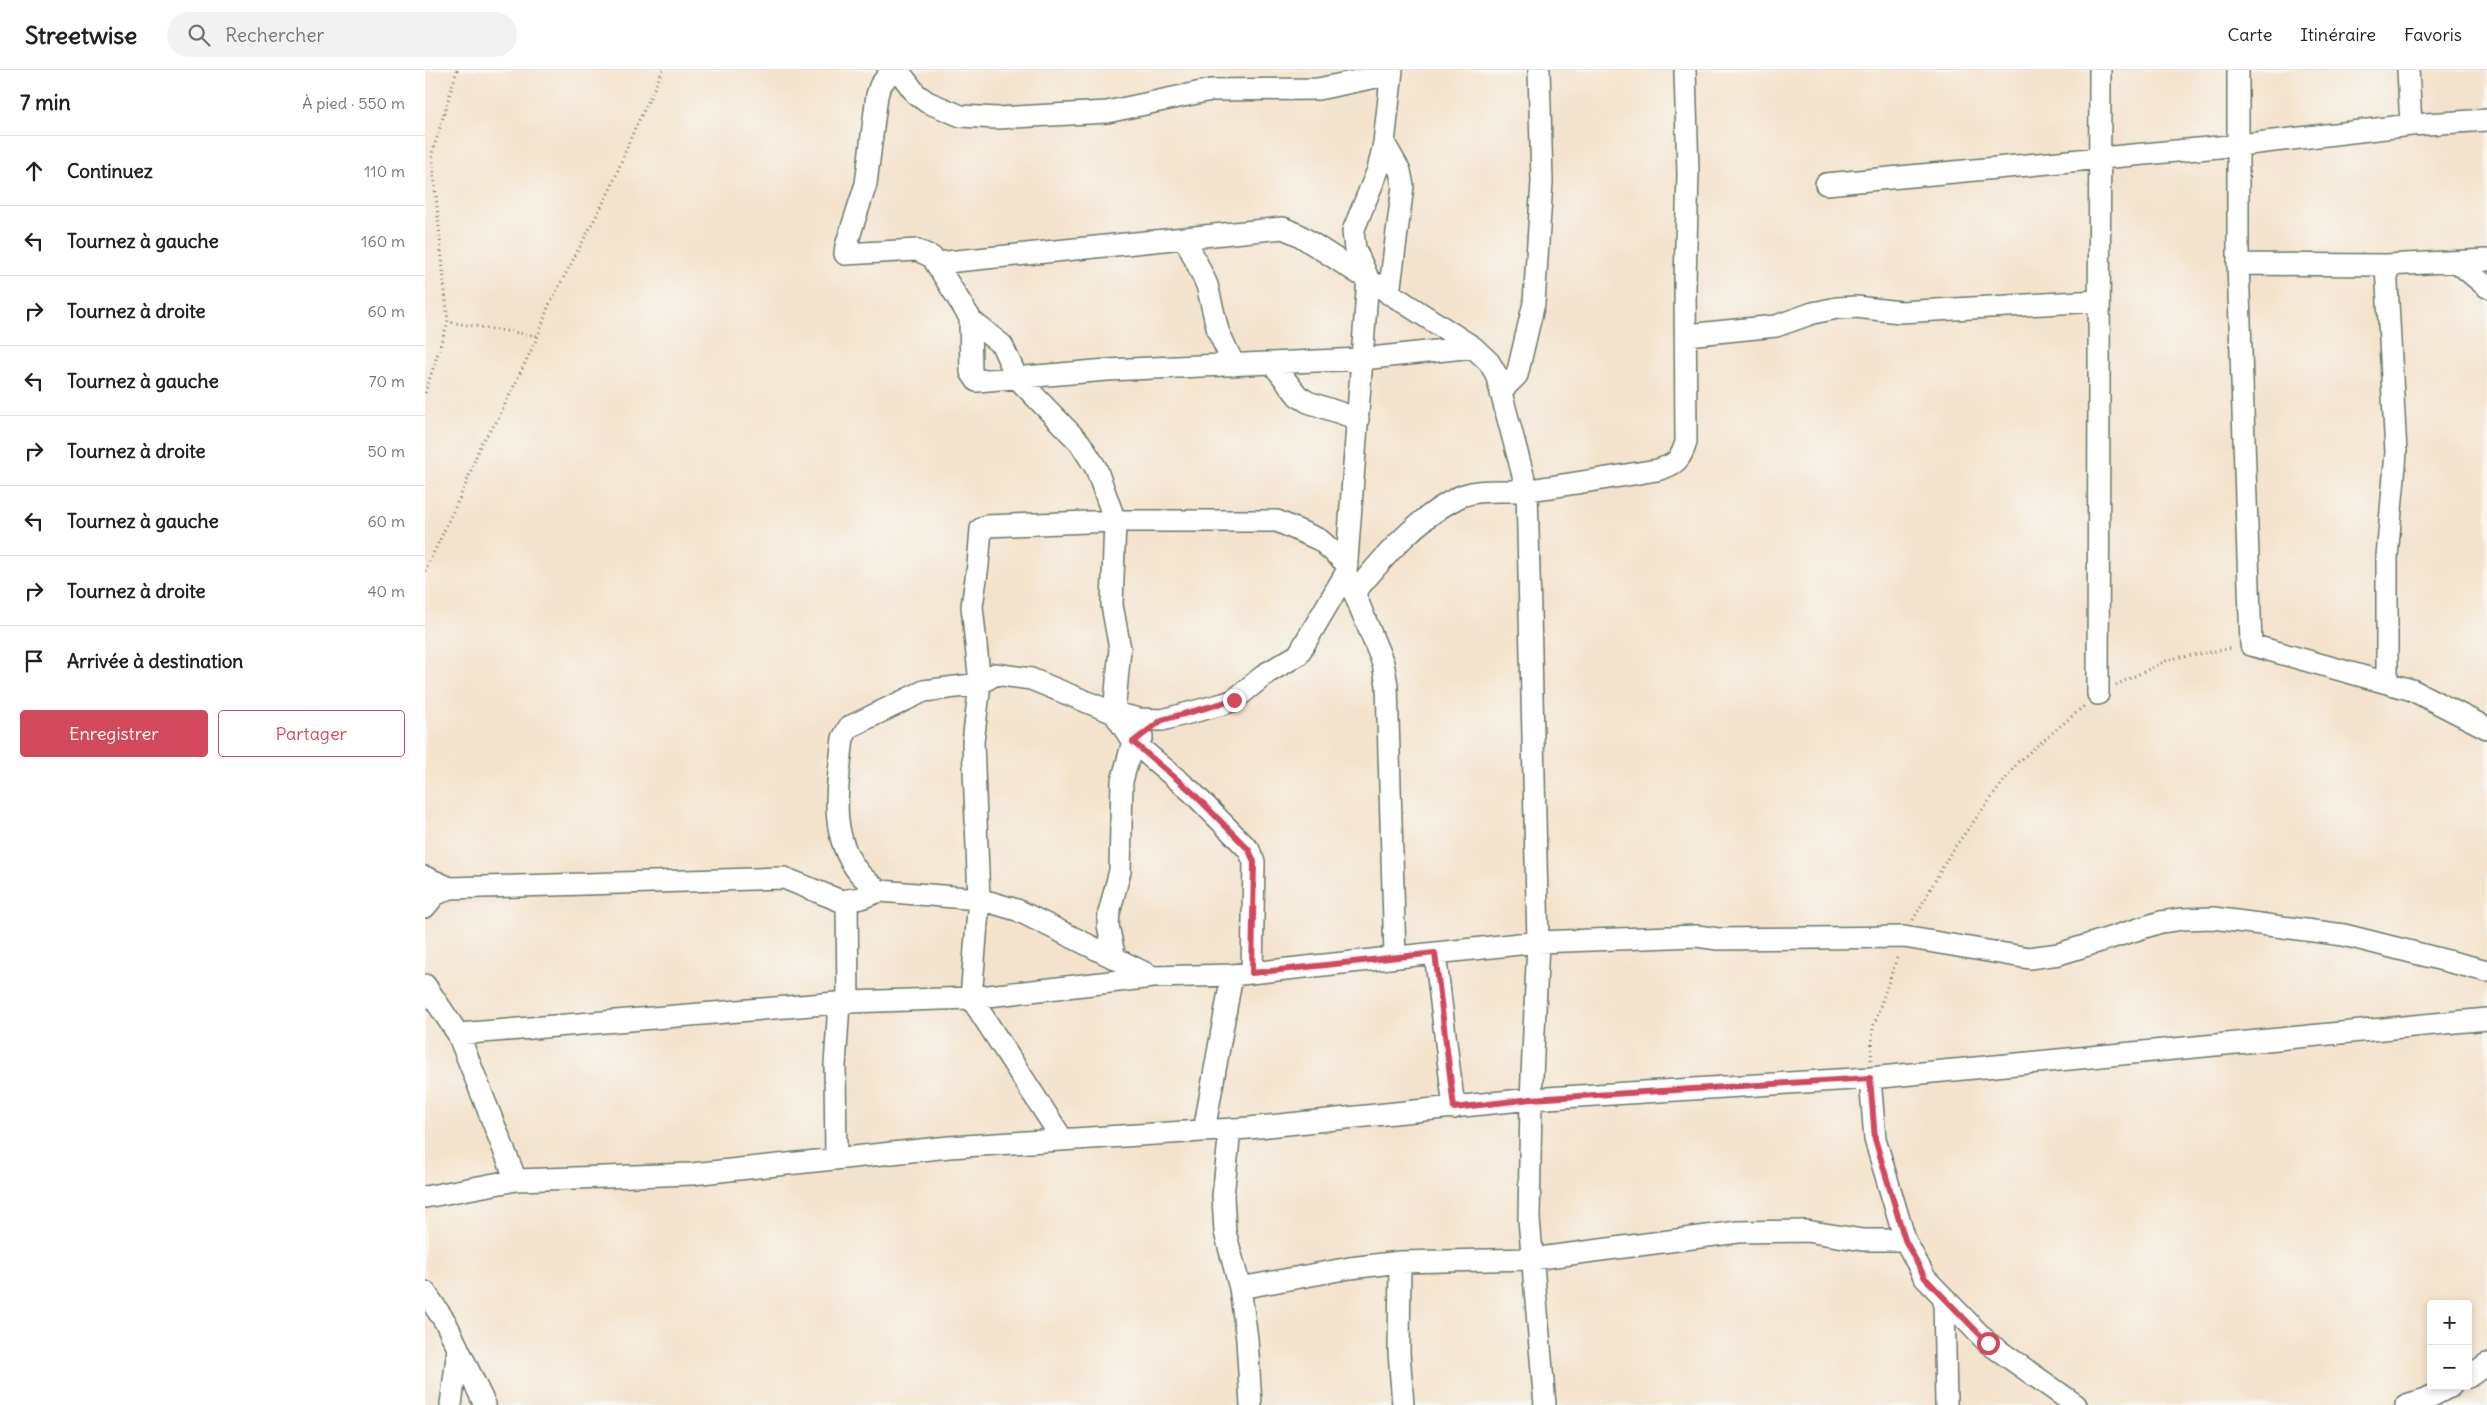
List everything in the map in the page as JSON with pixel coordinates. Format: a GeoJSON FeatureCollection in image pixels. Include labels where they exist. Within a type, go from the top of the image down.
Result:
{"type":"FeatureCollection","features":[{"type":"Feature","properties":{"kind":"street"},"geometry":{"type":"LineString","coordinates":[[891,70],[880,86],[877,95],[866,184],[845,254],[917,250],[932,257],[970,318],[1002,345],[1017,378],[1080,443],[1096,468],[1115,521],[1112,605],[1120,649],[1114,713],[1133,742],[1192,792],[1249,850],[1254,862],[1242,974],[1204,1132]]}},
{"type":"Feature","properties":{"kind":"street"},"geometry":{"type":"LineString","coordinates":[[898,70],[916,94],[927,102],[961,116],[997,118],[1107,112],[1211,90],[1318,89],[1392,72],[1383,143],[1373,185],[1353,232],[1355,249],[1368,278],[1349,577]]}},
{"type":"Feature","properties":{"kind":"street"},"geometry":{"type":"LineString","coordinates":[[1502,390],[1517,375],[1534,303],[1542,182],[1539,70]]}},
{"type":"Feature","properties":{"kind":"street"},"geometry":{"type":"LineString","coordinates":[[880,891],[860,875],[854,866],[836,815],[844,733],[849,726],[862,718],[924,691],[980,684],[995,674],[1021,677],[1129,717],[1162,720],[1234,700],[1267,673],[1291,660],[1303,649],[1349,577],[1389,550],[1405,536],[1459,497],[1475,492],[1527,490],[1657,470],[1671,466],[1681,458],[1686,442],[1687,335],[1685,280],[1688,174],[1685,70]]}},
{"type":"Feature","properties":{"kind":"street"},"geometry":{"type":"LineString","coordinates":[[2098,694],[2098,158],[2100,70]]}},
{"type":"Feature","properties":{"kind":"street"},"geometry":{"type":"LineString","coordinates":[[2238,70],[2240,145],[2238,264],[2251,645],[2412,690],[2487,727]]}},
{"type":"Feature","properties":{"kind":"street"},"geometry":{"type":"LineString","coordinates":[[2407,70],[2411,125]]}},
{"type":"Feature","properties":{"kind":"street"},"geometry":{"type":"LineString","coordinates":[[1826,184],[2240,145],[2411,125],[2487,120]]}},
{"type":"Feature","properties":{"kind":"street"},"geometry":{"type":"LineString","coordinates":[[1383,143],[1400,171],[1403,186],[1389,294]]}},
{"type":"Feature","properties":{"kind":"street"},"geometry":{"type":"LineString","coordinates":[[937,263],[1283,228],[1290,229],[1473,348],[1489,362],[1502,390],[1527,490],[1538,942],[1531,1099],[1529,1220],[1545,1405]]}},
{"type":"Feature","properties":{"kind":"street"},"geometry":{"type":"LineString","coordinates":[[1185,238],[1207,285],[1214,305],[1218,331],[1234,365]]}},
{"type":"Feature","properties":{"kind":"street"},"geometry":{"type":"LineString","coordinates":[[2238,264],[2386,265],[2459,263],[2487,260]]}},
{"type":"Feature","properties":{"kind":"street"},"geometry":{"type":"LineString","coordinates":[[2459,263],[2487,287]]}},
{"type":"Feature","properties":{"kind":"street"},"geometry":{"type":"LineString","coordinates":[[2386,265],[2396,453],[2387,557],[2387,683]]}},
{"type":"Feature","properties":{"kind":"street"},"geometry":{"type":"LineString","coordinates":[[1687,335],[1775,326],[1813,313],[1837,308],[1856,307],[1900,312],[2098,301]]}},
{"type":"Feature","properties":{"kind":"street"},"geometry":{"type":"LineString","coordinates":[[970,318],[971,372],[977,381],[989,382],[1107,370],[1362,359],[1473,348]]}},
{"type":"Feature","properties":{"kind":"street"},"geometry":{"type":"LineString","coordinates":[[1272,363],[1297,396],[1308,402],[1358,419]]}},
{"type":"Feature","properties":{"kind":"street"},"geometry":{"type":"LineString","coordinates":[[1063,1140],[971,998],[979,899],[973,742],[980,684],[972,606],[982,527],[1115,521],[1277,521],[1319,540],[1349,577],[1383,664],[1387,685],[1395,957]]}},
{"type":"Feature","properties":{"kind":"street"},"geometry":{"type":"LineString","coordinates":[[1115,959],[1109,925],[1109,913],[1120,871],[1122,781],[1133,742],[1162,720]]}},
{"type":"Feature","properties":{"kind":"street"},"geometry":{"type":"LineString","coordinates":[[425,877],[450,888]]}},
{"type":"Feature","properties":{"kind":"street"},"geometry":{"type":"LineString","coordinates":[[425,907],[435,895],[450,888],[784,878],[795,880],[834,899],[847,900],[880,891],[979,899],[1017,910],[1153,977]]}},
{"type":"Feature","properties":{"kind":"street"},"geometry":{"type":"LineString","coordinates":[[836,1158],[835,1066],[843,1003],[847,900]]}},
{"type":"Feature","properties":{"kind":"street"},"geometry":{"type":"LineString","coordinates":[[458,1034],[843,1003],[971,998],[1153,977],[1242,974],[1538,942],[1697,936],[1718,938],[1904,937],[2029,958],[2059,954],[2161,922],[2182,918],[2213,918],[2344,935],[2463,967],[2487,971]]}},
{"type":"Feature","properties":{"kind":"street"},"geometry":{"type":"LineString","coordinates":[[1435,953],[1454,1108]]}},
{"type":"Feature","properties":{"kind":"street"},"geometry":{"type":"LineString","coordinates":[[425,985],[458,1034],[516,1180]]}},
{"type":"Feature","properties":{"kind":"street"},"geometry":{"type":"LineString","coordinates":[[425,1198],[516,1180],[692,1174],[949,1147],[1230,1130],[1531,1099],[1870,1078],[2487,1019]]}},
{"type":"Feature","properties":{"kind":"street"},"geometry":{"type":"LineString","coordinates":[[1870,1078],[1875,1139],[1905,1240],[1925,1278],[1988,1343],[2076,1405]]}},
{"type":"Feature","properties":{"kind":"street"},"geometry":{"type":"LineString","coordinates":[[1230,1130],[1223,1196],[1225,1232],[1241,1288],[1247,1339],[1251,1405]]}},
{"type":"Feature","properties":{"kind":"street"},"geometry":{"type":"LineString","coordinates":[[1241,1288],[1350,1268],[1400,1262],[1532,1259],[1738,1232],[1806,1231],[1863,1240],[1905,1240]]}},
{"type":"Feature","properties":{"kind":"street"},"geometry":{"type":"LineString","coordinates":[[1400,1262],[1399,1352],[1403,1405]]}},
{"type":"Feature","properties":{"kind":"street"},"geometry":{"type":"LineString","coordinates":[[425,1292],[446,1323],[485,1405]]}},
{"type":"Feature","properties":{"kind":"street"},"geometry":{"type":"LineString","coordinates":[[1944,1298],[1946,1405]]}},
{"type":"Feature","properties":{"kind":"street"},"geometry":{"type":"LineString","coordinates":[[451,1405],[458,1349]]}},
{"type":"Feature","properties":{"kind":"street"},"geometry":{"type":"LineString","coordinates":[[2472,1374],[2487,1364]]}},
{"type":"Feature","properties":{"kind":"street"},"geometry":{"type":"LineString","coordinates":[[2406,1405],[2443,1390]]}},
{"type":"Feature","properties":{"kind":"path"},"geometry":{"type":"LineString","coordinates":[[425,393],[448,322],[433,154],[457,70]]}},
{"type":"Feature","properties":{"kind":"path"},"geometry":{"type":"LineString","coordinates":[[425,571],[466,484],[481,444],[497,421],[538,336],[548,307],[611,188],[631,137],[663,70]]}},
{"type":"Feature","properties":{"kind":"path"},"geometry":{"type":"LineString","coordinates":[[448,322],[538,336]]}},
{"type":"Feature","properties":{"kind":"path"},"geometry":{"type":"LineString","coordinates":[[1870,1078],[1873,1027],[1904,937],[1951,852],[2018,762],[2098,694],[2170,659],[2251,645]]}},
{"type":"Feature","properties":{"kind":"route"},"geometry":{"type":"LineString","coordinates":[[1234,700],[1162,720],[1133,742],[1192,792],[1249,850],[1254,862],[1252,973],[1435,953],[1454,1108],[1531,1099],[1870,1078],[1875,1139],[1905,1240],[1925,1278],[1988,1343]]}}]}
